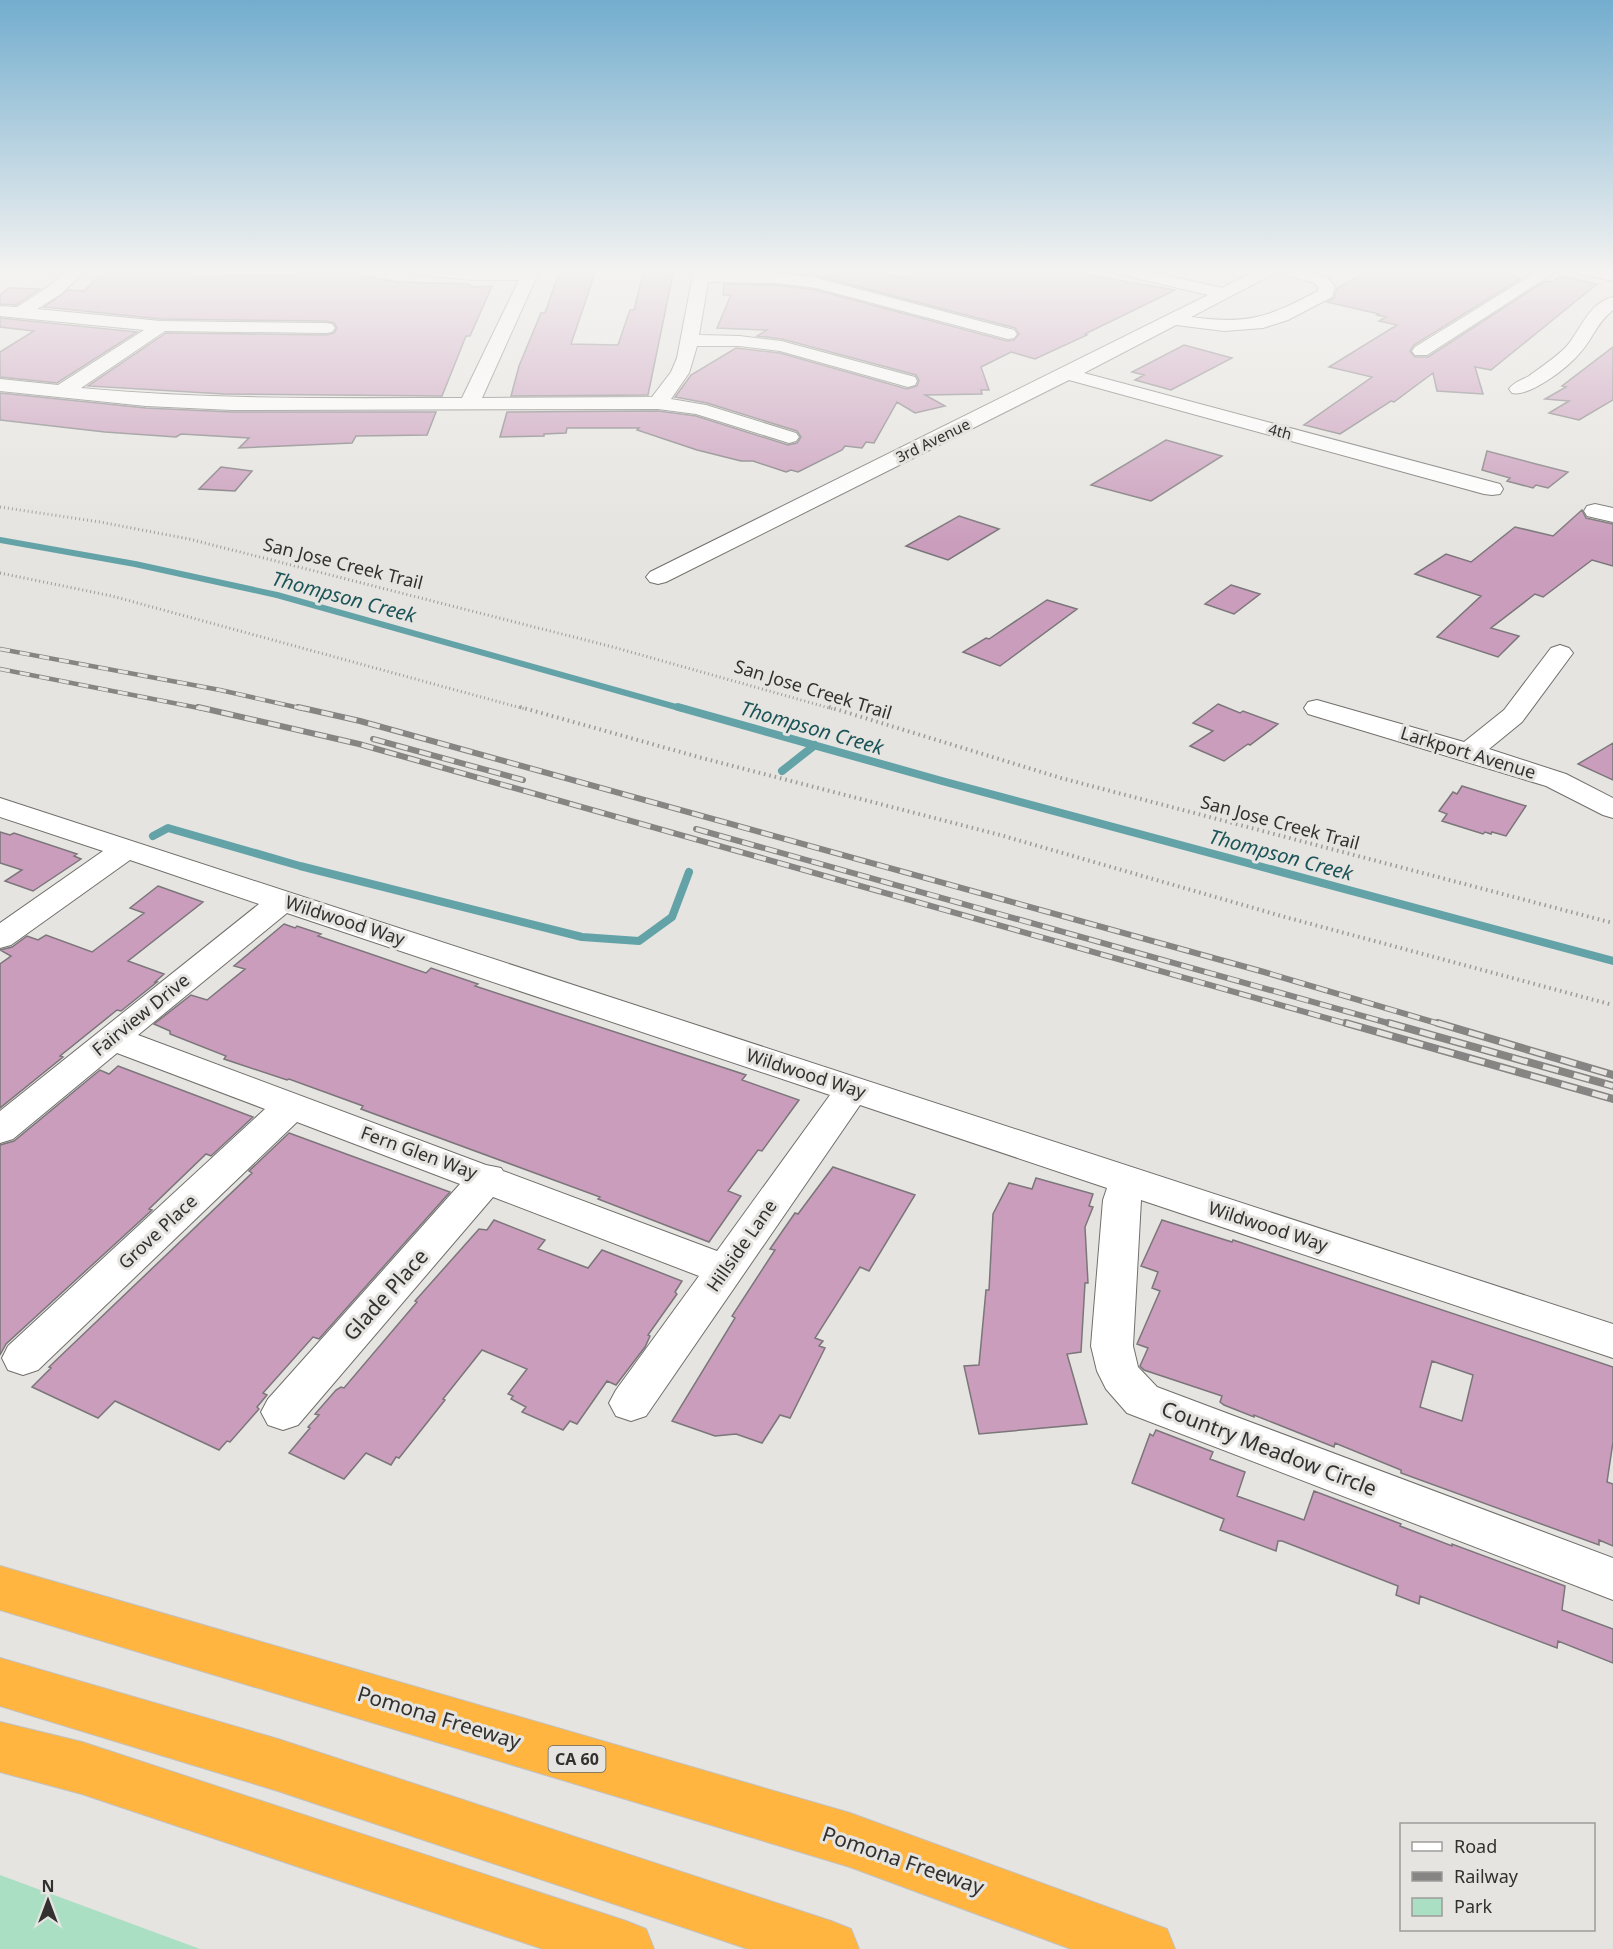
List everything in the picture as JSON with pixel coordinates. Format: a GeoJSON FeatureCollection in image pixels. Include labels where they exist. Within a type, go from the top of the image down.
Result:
{"type":"FeatureCollection","features":[{"type":"Feature","properties":{"kind":"highway","name":"Pomona Freeway"},"geometry":{"type":"LineString","coordinates":[[0,1588],[850,1840],[1147,1949]]}},
{"type":"Feature","properties":{"kind":"highway"},"geometry":{"type":"LineString","coordinates":[[0,1682],[278,1766],[831,1949]]}},
{"type":"Feature","properties":{"kind":"highway"},"geometry":{"type":"LineString","coordinates":[[0,1747],[82,1768],[626,1949]]}},
{"type":"Feature","properties":{"kind":"street"},"geometry":{"type":"LineString","coordinates":[[61,392],[110,360]]}},
{"type":"Feature","properties":{"kind":"street"},"geometry":{"type":"LineString","coordinates":[[469,404],[489,360]]}},
{"type":"Feature","properties":{"kind":"street"},"geometry":{"type":"LineString","coordinates":[[658,403],[680,373],[685,360]]}},
{"type":"Feature","properties":{"kind":"street"},"geometry":{"type":"LineString","coordinates":[[832,360],[908,381]]}},
{"type":"Feature","properties":{"kind":"street","name":"3rd Avenue"},"geometry":{"type":"LineString","coordinates":[[658,577],[1094,360]]}},
{"type":"Feature","properties":{"kind":"street"},"geometry":{"type":"LineString","coordinates":[[1519,389],[1561,360]]}},
{"type":"Feature","properties":{"kind":"street","name":"4th"},"geometry":{"type":"LineString","coordinates":[[1067,374],[1492,489]]}},
{"type":"Feature","properties":{"kind":"street"},"geometry":{"type":"LineString","coordinates":[[0,385],[232,405],[658,403],[699,409],[789,436]]}},
{"type":"Feature","properties":{"kind":"street"},"geometry":{"type":"LineString","coordinates":[[1469,752],[1513,716],[1560,653]]}},
{"type":"Feature","properties":{"kind":"street","name":"Larkport Avenue"},"geometry":{"type":"LineString","coordinates":[[1317,708],[1556,780],[1613,809]]}},
{"type":"Feature","properties":{"kind":"street","name":"Wildwood Way"},"geometry":{"type":"LineString","coordinates":[[0,807],[1613,1341]]}},
{"type":"Feature","properties":{"kind":"street"},"geometry":{"type":"LineString","coordinates":[[0,938],[126,849]]}},
{"type":"Feature","properties":{"kind":"street","name":"Fairview Drive"},"geometry":{"type":"LineString","coordinates":[[0,1130],[283,900]]}},
{"type":"Feature","properties":{"kind":"street","name":"Fern Glen Way"},"geometry":{"type":"LineString","coordinates":[[112,1038],[488,1178],[725,1270]]}},
{"type":"Feature","properties":{"kind":"street","name":"Hillside Lane"},"geometry":{"type":"LineString","coordinates":[[631,1403],[853,1089]]}},
{"type":"Feature","properties":{"kind":"street","name":"Grove Place"},"geometry":{"type":"LineString","coordinates":[[23,1358],[292,1105]]}},
{"type":"Feature","properties":{"kind":"street","name":"Glade Place"},"geometry":{"type":"LineString","coordinates":[[283,1412],[488,1178]]}},
{"type":"Feature","properties":{"kind":"street","name":"Country Meadow Circle"},"geometry":{"type":"LineString","coordinates":[[1129,1181],[1122,1200],[1112,1347],[1114,1365],[1124,1383],[1143,1400],[1613,1579]]}},
{"type":"Feature","properties":{"kind":"path","name":"San Jose Creek Trail"},"geometry":{"type":"LineString","coordinates":[[0,507],[189,538],[613,647],[783,693],[1061,778],[1613,923]]}},
{"type":"Feature","properties":{"kind":"path"},"geometry":{"type":"LineString","coordinates":[[0,573],[112,596],[298,645],[702,758],[1000,835],[1275,914],[1613,1005]]}},
{"type":"Feature","properties":{"kind":"green space"},"geometry":{"type":"Polygon","coordinates":[[[0,1875],[200,1949],[0,1949],[0,1875]]]}},
{"type":"Feature","properties":{"kind":"building"},"geometry":{"type":"Polygon","coordinates":[[[0,360],[93,360],[57,383],[0,377],[0,360]]]}},
{"type":"Feature","properties":{"kind":"building"},"geometry":{"type":"Polygon","coordinates":[[[126,360],[456,360],[442,396],[224,394],[88,386],[126,360]]]}},
{"type":"Feature","properties":{"kind":"building"},"geometry":{"type":"Polygon","coordinates":[[[522,360],[655,360],[648,395],[511,396],[522,360]]]}},
{"type":"Feature","properties":{"kind":"building"},"geometry":{"type":"Polygon","coordinates":[[[716,360],[805,360],[907,389],[917,386],[919,380],[916,375],[860,360],[995,360],[981,367],[989,390],[981,390],[982,394],[925,395],[945,406],[915,413],[897,402],[874,443],[866,442],[862,448],[845,446],[842,450],[798,472],[791,470],[786,472],[753,461],[741,461],[697,450],[637,430],[639,428],[567,428],[566,433],[544,434],[544,436],[500,437],[507,412],[658,411],[696,416],[788,445],[797,443],[801,437],[797,431],[707,403],[675,397],[691,375],[716,360]]]}},
{"type":"Feature","properties":{"kind":"building"},"geometry":{"type":"Polygon","coordinates":[[[1155,360],[1228,360],[1171,390],[1135,380],[1144,375],[1132,372],[1155,360]]]}},
{"type":"Feature","properties":{"kind":"building"},"geometry":{"type":"Polygon","coordinates":[[[1340,360],[1503,360],[1491,370],[1475,367],[1483,394],[1437,391],[1433,373],[1394,402],[1391,401],[1340,434],[1304,425],[1372,377],[1329,367],[1340,360]]]}},
{"type":"Feature","properties":{"kind":"building"},"geometry":{"type":"Polygon","coordinates":[[[1596,360],[1613,360],[1613,400],[1579,420],[1549,413],[1569,401],[1545,399],[1566,387],[1562,386],[1596,360]]]}},
{"type":"Feature","properties":{"kind":"building"},"geometry":{"type":"Polygon","coordinates":[[[0,393],[146,408],[232,412],[436,412],[427,435],[356,436],[352,443],[239,448],[249,438],[181,434],[176,437],[105,432],[0,420],[0,393]]]}},
{"type":"Feature","properties":{"kind":"building"},"geometry":{"type":"Polygon","coordinates":[[[1166,440],[1222,456],[1151,501],[1091,485],[1166,440]]]}},
{"type":"Feature","properties":{"kind":"building"},"geometry":{"type":"Polygon","coordinates":[[[1487,451],[1568,472],[1548,488],[1536,485],[1533,488],[1507,481],[1510,478],[1482,470],[1487,451]]]}},
{"type":"Feature","properties":{"kind":"building"},"geometry":{"type":"Polygon","coordinates":[[[221,467],[252,471],[235,491],[199,489],[221,467]]]}},
{"type":"Feature","properties":{"kind":"building"},"geometry":{"type":"Polygon","coordinates":[[[1582,510],[1586,518],[1613,524],[1613,566],[1592,560],[1543,597],[1535,594],[1491,628],[1519,636],[1498,657],[1437,637],[1481,596],[1415,574],[1446,554],[1471,562],[1515,527],[1553,536],[1582,510]]]}},
{"type":"Feature","properties":{"kind":"building"},"geometry":{"type":"Polygon","coordinates":[[[959,516],[999,529],[948,560],[906,546],[959,516]]]}},
{"type":"Feature","properties":{"kind":"building"},"geometry":{"type":"Polygon","coordinates":[[[1231,585],[1260,594],[1234,614],[1205,604],[1231,585]]]}},
{"type":"Feature","properties":{"kind":"building"},"geometry":{"type":"Polygon","coordinates":[[[1047,600],[1077,609],[1000,666],[963,652],[986,638],[989,639],[1047,600]]]}},
{"type":"Feature","properties":{"kind":"building"},"geometry":{"type":"Polygon","coordinates":[[[1218,704],[1278,724],[1224,761],[1190,746],[1213,731],[1193,723],[1218,704]]]}},
{"type":"Feature","properties":{"kind":"building"},"geometry":{"type":"Polygon","coordinates":[[[1613,743],[1613,780],[1578,764],[1613,743]]]}},
{"type":"Feature","properties":{"kind":"building"},"geometry":{"type":"Polygon","coordinates":[[[1462,786],[1526,806],[1506,836],[1492,832],[1483,834],[1442,821],[1447,814],[1439,811],[1453,792],[1457,794],[1462,786]]]}},
{"type":"Feature","properties":{"kind":"building"},"geometry":{"type":"Polygon","coordinates":[[[0,832],[10,835],[14,833],[77,854],[74,856],[81,859],[33,891],[5,881],[22,870],[0,863],[0,832]]]}},
{"type":"Feature","properties":{"kind":"building"},"geometry":{"type":"Polygon","coordinates":[[[158,886],[203,902],[128,961],[164,974],[121,1011],[117,1010],[60,1056],[63,1057],[0,1108],[0,964],[11,956],[0,950],[12,947],[27,936],[38,940],[46,935],[92,952],[144,913],[130,908],[158,886]]]}},
{"type":"Feature","properties":{"kind":"building"},"geometry":{"type":"Polygon","coordinates":[[[284,924],[321,934],[318,936],[426,973],[431,968],[478,984],[475,986],[746,1075],[742,1080],[799,1100],[762,1151],[758,1150],[728,1191],[741,1196],[709,1242],[598,1199],[600,1197],[361,1109],[363,1106],[289,1079],[224,1059],[226,1056],[170,1034],[170,1031],[154,1024],[191,995],[207,1000],[245,969],[234,966],[284,924]]]}},
{"type":"Feature","properties":{"kind":"building"},"geometry":{"type":"Polygon","coordinates":[[[118,1066],[253,1117],[211,1156],[206,1154],[149,1209],[152,1210],[6,1344],[0,1355],[0,1145],[14,1141],[100,1070],[109,1074],[118,1066]]]}},
{"type":"Feature","properties":{"kind":"building"},"geometry":{"type":"Polygon","coordinates":[[[289,1133],[450,1192],[319,1339],[313,1337],[263,1393],[267,1395],[257,1407],[259,1409],[230,1442],[227,1441],[219,1450],[115,1401],[98,1418],[32,1387],[51,1368],[49,1367],[252,1173],[249,1171],[289,1133]]]}},
{"type":"Feature","properties":{"kind":"building"},"geometry":{"type":"Polygon","coordinates":[[[833,1167],[915,1195],[869,1271],[860,1267],[815,1338],[823,1341],[819,1346],[825,1348],[790,1418],[780,1415],[762,1443],[736,1434],[715,1436],[672,1421],[735,1318],[732,1316],[775,1250],[770,1249],[795,1213],[798,1214],[833,1167]]]}},
{"type":"Feature","properties":{"kind":"building"},"geometry":{"type":"Polygon","coordinates":[[[1036,1178],[1093,1194],[1089,1206],[1093,1207],[1085,1227],[1088,1283],[1085,1283],[1081,1352],[1067,1354],[1087,1424],[979,1434],[964,1366],[979,1365],[986,1290],[989,1290],[993,1214],[1009,1183],[1032,1189],[1036,1178]]]}},
{"type":"Feature","properties":{"kind":"building"},"geometry":{"type":"Polygon","coordinates":[[[494,1220],[545,1240],[538,1249],[588,1268],[602,1250],[682,1281],[675,1292],[677,1294],[648,1335],[650,1336],[645,1347],[616,1385],[607,1381],[577,1424],[570,1421],[563,1430],[522,1412],[526,1407],[511,1399],[513,1396],[508,1394],[527,1369],[482,1350],[443,1399],[445,1400],[391,1465],[366,1453],[344,1479],[289,1453],[319,1415],[315,1414],[336,1390],[344,1388],[417,1302],[415,1301],[479,1229],[487,1230],[494,1220]]]}},
{"type":"Feature","properties":{"kind":"building"},"geometry":{"type":"Polygon","coordinates":[[[1162,1220],[1232,1242],[1233,1240],[1613,1367],[1613,1442],[1607,1482],[1613,1484],[1613,1546],[1599,1540],[1599,1545],[1401,1473],[1401,1470],[1335,1443],[1334,1447],[1224,1405],[1220,1402],[1222,1396],[1144,1370],[1140,1366],[1148,1348],[1137,1344],[1160,1291],[1152,1288],[1158,1272],[1141,1266],[1162,1220]],[[1432,1361],[1420,1407],[1462,1421],[1473,1375],[1432,1361]]]}},
{"type":"Feature","properties":{"kind":"building"},"geometry":{"type":"Polygon","coordinates":[[[1156,1430],[1213,1452],[1210,1459],[1245,1472],[1237,1496],[1304,1520],[1314,1491],[1452,1546],[1452,1544],[1565,1586],[1562,1610],[1613,1629],[1613,1663],[1558,1641],[1557,1648],[1420,1596],[1419,1604],[1396,1595],[1398,1586],[1282,1541],[1278,1541],[1276,1551],[1220,1530],[1224,1519],[1132,1483],[1150,1434],[1153,1436],[1156,1430]]]}},
{"type":"Feature","properties":{"kind":"waterway","name":"Thompson Creek"},"geometry":{"type":"LineString","coordinates":[[0,540],[135,564],[277,595],[683,709]]}},
{"type":"Feature","properties":{"kind":"waterway","name":"Thompson Creek"},"geometry":{"type":"LineString","coordinates":[[678,707],[815,745]]}},
{"type":"Feature","properties":{"kind":"waterway"},"geometry":{"type":"LineString","coordinates":[[782,771],[815,745]]}},
{"type":"Feature","properties":{"kind":"waterway","name":"Thompson Creek"},"geometry":{"type":"LineString","coordinates":[[815,745],[1613,961]]}},
{"type":"Feature","properties":{"kind":"waterway"},"geometry":{"type":"LineString","coordinates":[[153,836],[168,828],[300,866],[582,937],[639,941],[672,917],[689,872]]}},
{"type":"Feature","properties":{"kind":"railway"},"geometry":{"type":"LineString","coordinates":[[0,649],[220,690],[304,709]]}},
{"type":"Feature","properties":{"kind":"railway"},"geometry":{"type":"LineString","coordinates":[[0,669],[204,709]]}},
{"type":"Feature","properties":{"kind":"railway"},"geometry":{"type":"LineString","coordinates":[[198,707],[359,744],[1351,1025]]}},
{"type":"Feature","properties":{"kind":"railway"},"geometry":{"type":"LineString","coordinates":[[298,707],[360,721],[1264,972],[1443,1025]]}},
{"type":"Feature","properties":{"kind":"railway"},"geometry":{"type":"LineString","coordinates":[[373,739],[523,780]]}},
{"type":"Feature","properties":{"kind":"railway"},"geometry":{"type":"LineString","coordinates":[[696,829],[1395,1025]]}},
{"type":"Feature","properties":{"kind":"railway"},"geometry":{"type":"LineString","coordinates":[[1346,1023],[1613,1099]]}},
{"type":"Feature","properties":{"kind":"railway"},"geometry":{"type":"LineString","coordinates":[[1389,1023],[1613,1086]]}},
{"type":"Feature","properties":{"kind":"railway"},"geometry":{"type":"LineString","coordinates":[[1438,1023],[1613,1075]]}}]}
